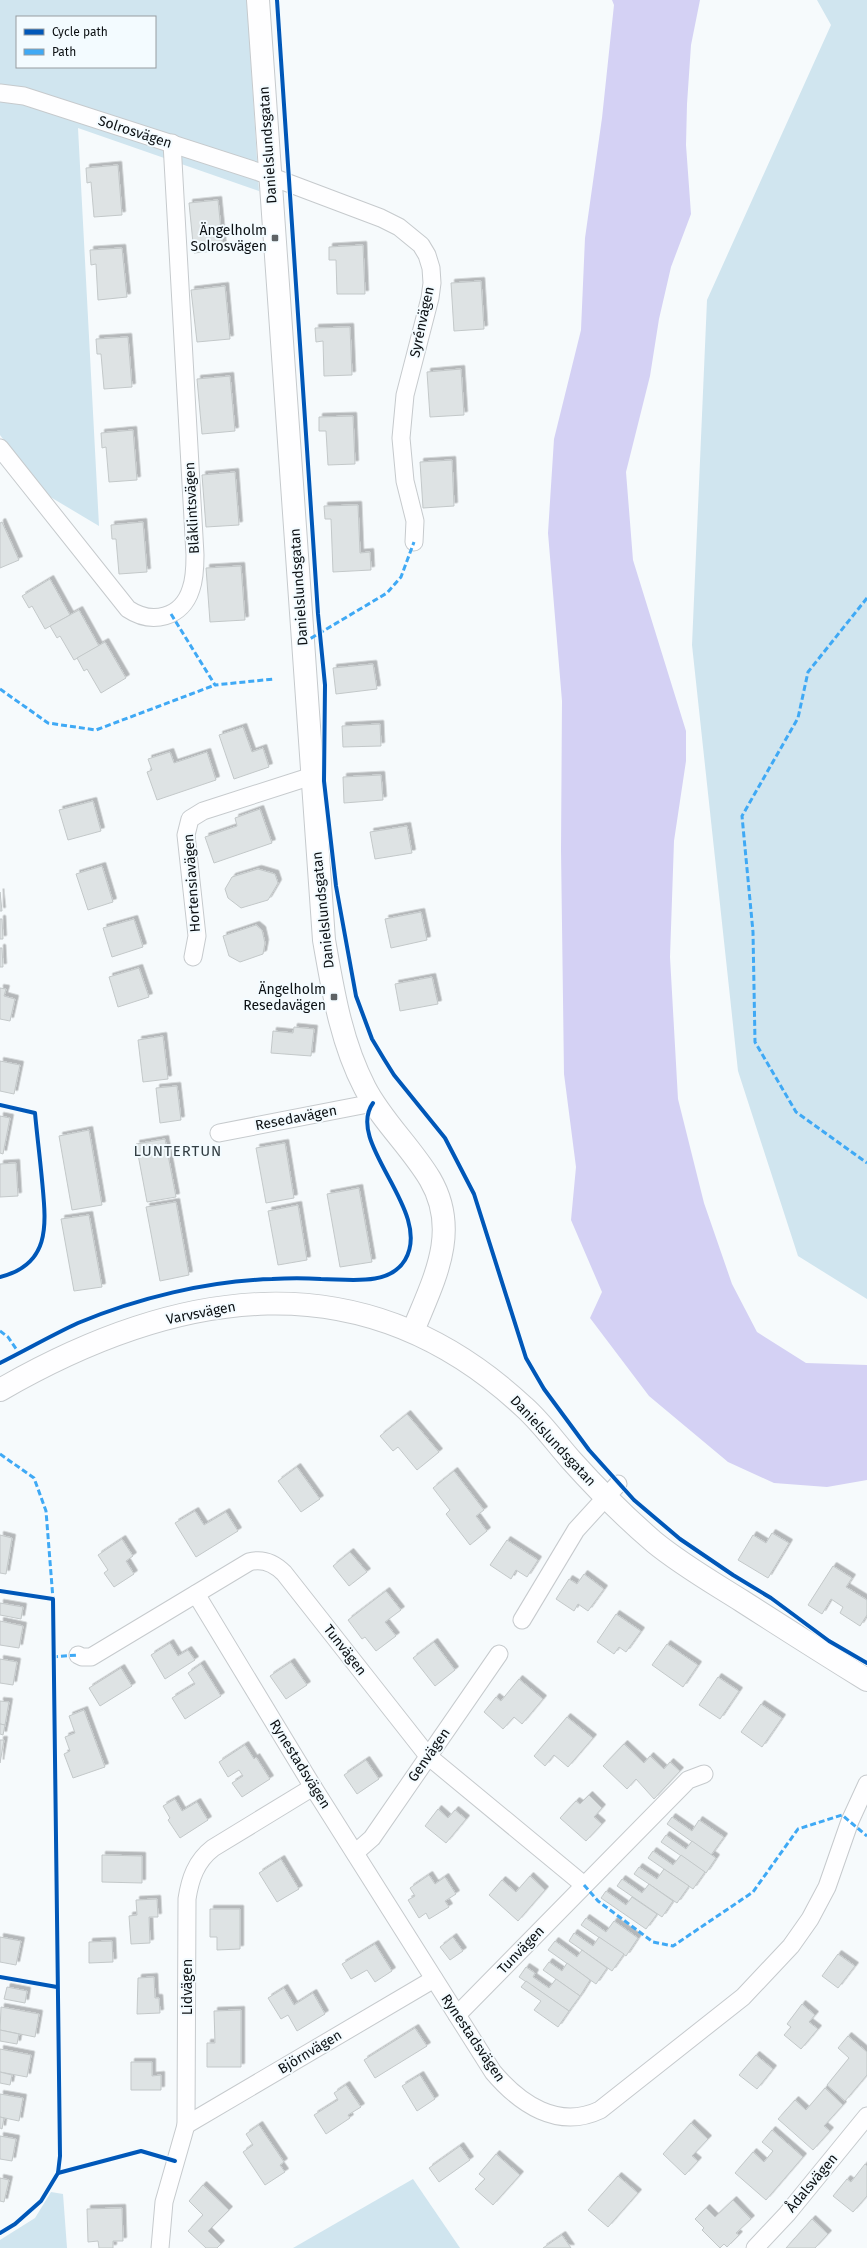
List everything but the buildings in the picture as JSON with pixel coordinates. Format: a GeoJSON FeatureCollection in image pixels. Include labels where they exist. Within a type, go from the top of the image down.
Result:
{"type":"FeatureCollection","features":[{"type":"Feature","properties":{"kind":"street","name":"Danielslundsgatan"},"geometry":{"type":"LineString","coordinates":[[258,0],[324,940],[334,997],[342,1031],[355,1068],[373,1103],[430,1179],[440,1205],[444,1225],[444,1243],[440,1264],[413,1331],[472,1366],[524,1406],[612,1490],[638,1528],[676,1559],[867,1680]]}},
{"type":"Feature","properties":{"kind":"street","name":"Solrosvägen"},"geometry":{"type":"LineString","coordinates":[[0,93],[24,96],[270,176]]}},
{"type":"Feature","properties":{"kind":"street","name":"Blåklintsvägen"},"geometry":{"type":"LineString","coordinates":[[0,448],[128,609],[141,616],[156,618],[174,613],[184,604],[192,589],[196,555],[172,144]]}},
{"type":"Feature","properties":{"kind":"street","name":"Syrénvägen"},"geometry":{"type":"LineString","coordinates":[[270,176],[393,224],[412,236],[421,245],[427,255],[432,283],[405,395],[401,438],[405,481],[415,521],[414,542]]}},
{"type":"Feature","properties":{"kind":"street","name":"Hortensiavägen"},"geometry":{"type":"LineString","coordinates":[[193,957],[197,936],[186,835],[190,819],[203,811],[312,776]]}},
{"type":"Feature","properties":{"kind":"street","name":"Resedavägen"},"geometry":{"type":"LineString","coordinates":[[219,1133],[373,1103]]}},
{"type":"Feature","properties":{"kind":"street","name":"Varvsvägen"},"geometry":{"type":"LineString","coordinates":[[0,1390],[78,1349],[134,1328],[185,1314],[240,1305],[283,1302],[326,1306],[369,1315],[413,1331]]}},
{"type":"Feature","properties":{"kind":"street"},"geometry":{"type":"LineString","coordinates":[[522,1620],[576,1530],[612,1490]]}},
{"type":"Feature","properties":{"kind":"street","name":"Tunvägen"},"geometry":{"type":"LineString","coordinates":[[78,1655],[82,1657],[91,1657],[255,1560],[267,1561],[279,1568],[428,1756],[584,1885]]}},
{"type":"Feature","properties":{"kind":"street","name":"Rynestadsvägen"},"geometry":{"type":"LineString","coordinates":[[196,1594],[313,1787],[493,2072],[504,2085],[525,2102],[546,2112],[569,2118],[580,2117],[600,2110],[743,1997],[791,1946],[810,1919],[827,1887],[850,1821],[867,1784]]}},
{"type":"Feature","properties":{"kind":"street","name":"Genvägen"},"geometry":{"type":"LineString","coordinates":[[355,1853],[372,1838],[499,1654]]}},
{"type":"Feature","properties":{"kind":"street","name":"Tunvägen"},"geometry":{"type":"LineString","coordinates":[[458,2015],[688,1780],[704,1774]]}},
{"type":"Feature","properties":{"kind":"street","name":"Lidvägen"},"geometry":{"type":"LineString","coordinates":[[160,2248],[164,2202],[186,2125],[187,1899],[190,1882],[200,1862],[213,1848],[313,1787]]}},
{"type":"Feature","properties":{"kind":"street","name":"Björnvägen"},"geometry":{"type":"LineString","coordinates":[[186,2125],[434,1979]]}},
{"type":"Feature","properties":{"kind":"street","name":"Ådalsvägen"},"geometry":{"type":"LineString","coordinates":[[755,2248],[787,2214],[867,2116]]}},
{"type":"Feature","properties":{"kind":"shaded area"},"geometry":{"type":"Polygon","coordinates":[[[0,0],[247,0],[259,191],[78,128],[99,526],[42,492],[0,435],[0,0]]]}},
{"type":"Feature","properties":{"kind":"shaded area"},"geometry":{"type":"Polygon","coordinates":[[[817,0],[867,0],[867,1299],[798,1256],[738,1071],[692,645],[707,300],[831,25],[817,0]]]}},
{"type":"Feature","properties":{"kind":"shaded area"},"geometry":{"type":"Polygon","coordinates":[[[413,2179],[460,2248],[293,2248],[413,2179]]]}},
{"type":"Feature","properties":{"kind":"shaded area"},"geometry":{"type":"Polygon","coordinates":[[[51,2192],[63,2194],[67,2248],[0,2248],[0,2240],[35,2218],[51,2192]]]}},
{"type":"Feature","properties":{"kind":"water"},"geometry":{"type":"Polygon","coordinates":[[[612,0],[700,0],[691,45],[687,104],[686,145],[691,214],[671,267],[659,319],[650,376],[626,472],[633,560],[686,731],[686,761],[674,841],[670,957],[678,1099],[704,1203],[732,1284],[757,1332],[806,1363],[867,1365],[867,1480],[827,1487],[774,1483],[728,1462],[649,1396],[590,1318],[602,1292],[571,1220],[576,1167],[564,1074],[561,850],[562,701],[548,533],[554,439],[581,330],[585,238],[602,118],[614,5],[612,0]]]}},
{"type":"Feature","properties":{"kind":"marked path"},"geometry":{"type":"LineString","coordinates":[[303,643],[387,593],[401,577],[414,542]]}},
{"type":"Feature","properties":{"kind":"marked path"},"geometry":{"type":"LineString","coordinates":[[867,598],[808,672],[798,718],[742,816],[753,932],[755,1042],[796,1112],[867,1163]]}},
{"type":"Feature","properties":{"kind":"marked path"},"geometry":{"type":"LineString","coordinates":[[171,614],[215,685],[274,679]]}},
{"type":"Feature","properties":{"kind":"marked path"},"geometry":{"type":"LineString","coordinates":[[0,689],[48,723],[96,730],[215,685]]}},
{"type":"Feature","properties":{"kind":"marked path"},"geometry":{"type":"LineString","coordinates":[[0,1331],[8,1337],[19,1353]]}},
{"type":"Feature","properties":{"kind":"marked path"},"geometry":{"type":"LineString","coordinates":[[0,1454],[34,1478],[46,1511],[53,1599]]}},
{"type":"Feature","properties":{"kind":"marked path"},"geometry":{"type":"LineString","coordinates":[[52,1657],[78,1655]]}},
{"type":"Feature","properties":{"kind":"marked path"},"geometry":{"type":"LineString","coordinates":[[584,1885],[598,1901],[653,1942],[673,1946],[753,1892],[798,1829],[842,1815],[867,1836]]}},
{"type":"Feature","properties":{"kind":"cycle path"},"geometry":{"type":"LineString","coordinates":[[277,0],[318,614],[325,685],[324,781],[336,886],[356,996],[372,1039],[394,1075],[445,1138],[474,1194],[526,1358],[544,1389],[589,1450],[634,1500],[680,1539],[733,1575],[771,1598],[829,1641],[867,1663]]}},
{"type":"Feature","properties":{"kind":"cycle path"},"geometry":{"type":"LineString","coordinates":[[0,1363],[78,1323],[124,1306],[173,1292],[247,1280],[297,1278],[367,1280],[378,1278],[398,1269],[405,1260],[411,1241],[408,1220],[400,1199],[378,1157],[370,1138],[367,1119],[373,1103]]}},
{"type":"Feature","properties":{"kind":"cycle path"},"geometry":{"type":"LineString","coordinates":[[0,1105],[35,1113],[44,1211],[42,1240],[37,1252],[29,1262],[17,1271],[0,1277]]}},
{"type":"Feature","properties":{"kind":"cycle path"},"geometry":{"type":"LineString","coordinates":[[0,1591],[53,1599],[60,2156],[58,2173],[41,2201],[15,2224],[0,2233]]}},
{"type":"Feature","properties":{"kind":"cycle path"},"geometry":{"type":"LineString","coordinates":[[0,1977],[57,1987]]}},
{"type":"Feature","properties":{"kind":"cycle path"},"geometry":{"type":"LineString","coordinates":[[58,2173],[141,2151],[175,2161]]}},
{"type":"Feature","properties":{"kind":"place","name":"Ängelholm Solrosvägen"},"geometry":{"type":"Point","coordinates":[275,238]}},
{"type":"Feature","properties":{"kind":"place","name":"Ängelholm Resedavägen"},"geometry":{"type":"Point","coordinates":[334,997]}},
{"type":"Feature","properties":{"kind":"district","name":"LUNTERTUN"},"geometry":{"type":"Point","coordinates":[178,1151]}}]}
